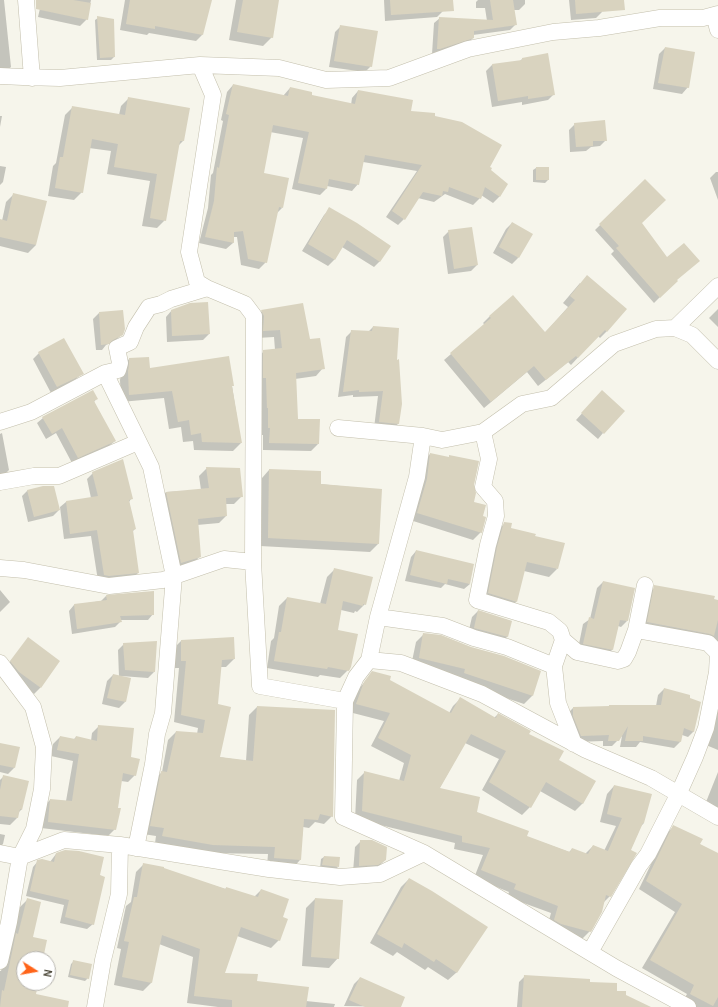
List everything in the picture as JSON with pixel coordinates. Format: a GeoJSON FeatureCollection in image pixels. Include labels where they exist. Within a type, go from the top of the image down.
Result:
{"type":"FeatureCollection","features":[{"type":"Feature","properties":{"kind":"street"},"geometry":{"type":"LineString","coordinates":[[26,0],[32,78]]}},
{"type":"Feature","properties":{"kind":"street"},"geometry":{"type":"LineString","coordinates":[[0,76],[60,78],[200,65],[279,68],[326,80],[389,78],[468,49],[553,32],[598,28],[660,18],[717,19]]}},
{"type":"Feature","properties":{"kind":"street"},"geometry":{"type":"LineString","coordinates":[[200,65],[214,95],[189,252],[197,282],[207,288],[245,304],[254,316],[253,562],[260,686],[345,701]]}},
{"type":"Feature","properties":{"kind":"street"},"geometry":{"type":"LineString","coordinates":[[675,328],[718,286]]}},
{"type":"Feature","properties":{"kind":"street"},"geometry":{"type":"LineString","coordinates":[[0,422],[31,412],[105,373],[118,370],[120,363],[117,348],[130,342],[136,327],[149,308],[171,299],[207,288]]}},
{"type":"Feature","properties":{"kind":"street"},"geometry":{"type":"LineString","coordinates":[[338,428],[423,436],[442,440],[483,432],[522,404],[551,398],[614,344],[656,329],[675,328],[692,335],[718,360]]}},
{"type":"Feature","properties":{"kind":"street"},"geometry":{"type":"LineString","coordinates":[[105,373],[150,468],[174,576],[163,713],[157,734],[153,764],[136,848]]}},
{"type":"Feature","properties":{"kind":"street"},"geometry":{"type":"LineString","coordinates":[[483,432],[489,459],[483,487],[495,502],[496,516],[488,545],[477,600],[549,622],[560,631],[563,640],[577,652],[618,661],[624,659],[636,630],[645,585]]}},
{"type":"Feature","properties":{"kind":"street"},"geometry":{"type":"LineString","coordinates":[[423,436],[417,477],[378,617],[369,660],[356,677],[345,701],[343,817],[424,853],[616,968],[688,1007]]}},
{"type":"Feature","properties":{"kind":"street"},"geometry":{"type":"LineString","coordinates":[[0,482],[34,476],[59,476],[138,442]]}},
{"type":"Feature","properties":{"kind":"street"},"geometry":{"type":"LineString","coordinates":[[0,568],[24,570],[109,586],[163,580],[224,560],[253,562]]}},
{"type":"Feature","properties":{"kind":"street"},"geometry":{"type":"LineString","coordinates":[[378,617],[443,626],[474,638],[507,647],[554,666]]}},
{"type":"Feature","properties":{"kind":"street"},"geometry":{"type":"LineString","coordinates":[[590,952],[639,866],[648,854],[678,795],[706,728],[717,672],[718,653],[708,643],[636,630]]}},
{"type":"Feature","properties":{"kind":"street"},"geometry":{"type":"LineString","coordinates":[[563,640],[554,666],[558,703],[574,744]]}},
{"type":"Feature","properties":{"kind":"street"},"geometry":{"type":"LineString","coordinates":[[369,660],[401,663],[482,694],[586,750],[651,778],[718,817]]}},
{"type":"Feature","properties":{"kind":"street"},"geometry":{"type":"LineString","coordinates":[[0,663],[34,707],[44,747],[42,789],[34,829],[20,857],[9,922],[0,961]]}},
{"type":"Feature","properties":{"kind":"street"},"geometry":{"type":"LineString","coordinates":[[0,853],[20,857],[64,840],[120,845],[269,868],[340,877],[380,874],[424,853]]}},
{"type":"Feature","properties":{"kind":"street"},"geometry":{"type":"LineString","coordinates":[[95,1007],[103,960],[119,894],[120,845]]}},
{"type":"Feature","properties":{"kind":"building"},"geometry":{"type":"Polygon","coordinates":[[[36,0],[73,0],[91,3],[88,20],[36,9],[36,0]]]}},
{"type":"Feature","properties":{"kind":"building"},"geometry":{"type":"Polygon","coordinates":[[[130,0],[212,0],[203,35],[155,26],[155,29],[126,24],[130,0]]]}},
{"type":"Feature","properties":{"kind":"building"},"geometry":{"type":"Polygon","coordinates":[[[243,0],[279,0],[273,38],[237,32],[243,0]]]}},
{"type":"Feature","properties":{"kind":"building"},"geometry":{"type":"Polygon","coordinates":[[[390,0],[453,0],[454,11],[391,15],[390,0]]]}},
{"type":"Feature","properties":{"kind":"building"},"geometry":{"type":"Polygon","coordinates":[[[490,0],[513,0],[517,25],[474,31],[474,38],[437,49],[439,17],[493,20],[490,0]]]}},
{"type":"Feature","properties":{"kind":"building"},"geometry":{"type":"Polygon","coordinates":[[[575,0],[624,0],[625,10],[576,14],[575,0]]]}},
{"type":"Feature","properties":{"kind":"building"},"geometry":{"type":"Polygon","coordinates":[[[97,16],[114,19],[115,57],[100,58],[97,16]]]}},
{"type":"Feature","properties":{"kind":"building"},"geometry":{"type":"Polygon","coordinates":[[[340,25],[378,31],[372,67],[334,61],[340,25]]]}},
{"type":"Feature","properties":{"kind":"building"},"geometry":{"type":"Polygon","coordinates":[[[665,47],[695,52],[689,88],[658,83],[665,47]]]}},
{"type":"Feature","properties":{"kind":"building"},"geometry":{"type":"Polygon","coordinates":[[[548,53],[555,95],[528,99],[528,96],[498,101],[492,64],[522,60],[522,58],[548,53]]]}},
{"type":"Feature","properties":{"kind":"building"},"geometry":{"type":"Polygon","coordinates":[[[233,84],[288,96],[290,87],[312,92],[312,95],[355,104],[358,90],[413,100],[411,111],[435,113],[435,116],[462,122],[502,145],[490,167],[492,168],[491,170],[508,184],[500,197],[485,187],[481,199],[449,187],[448,192],[443,191],[442,196],[423,192],[405,220],[392,211],[422,165],[365,155],[359,185],[329,179],[327,189],[298,183],[309,132],[273,125],[264,173],[289,178],[283,208],[279,207],[267,263],[248,259],[243,231],[234,232],[234,243],[205,237],[214,201],[217,167],[219,168],[229,115],[226,114],[233,84]]]}},
{"type":"Feature","properties":{"kind":"building"},"geometry":{"type":"Polygon","coordinates":[[[128,97],[190,108],[184,141],[180,141],[166,221],[150,218],[157,174],[114,167],[118,144],[92,139],[83,193],[55,188],[60,157],[63,157],[72,106],[125,115],[128,97]]]}},
{"type":"Feature","properties":{"kind":"building"},"geometry":{"type":"Polygon","coordinates":[[[605,120],[607,141],[593,141],[593,146],[576,147],[574,123],[605,120]]]}},
{"type":"Feature","properties":{"kind":"building"},"geometry":{"type":"Polygon","coordinates":[[[536,167],[549,167],[549,180],[536,180],[536,167]]]}},
{"type":"Feature","properties":{"kind":"building"},"geometry":{"type":"Polygon","coordinates":[[[645,179],[666,200],[642,223],[667,257],[684,243],[700,261],[677,280],[678,281],[660,298],[616,248],[619,246],[599,224],[645,179]]]}},
{"type":"Feature","properties":{"kind":"building"},"geometry":{"type":"Polygon","coordinates":[[[13,193],[47,201],[36,245],[0,237],[0,219],[7,221],[13,193]]]}},
{"type":"Feature","properties":{"kind":"building"},"geometry":{"type":"Polygon","coordinates":[[[329,207],[357,223],[391,246],[380,262],[347,240],[335,260],[308,244],[329,207]]]}},
{"type":"Feature","properties":{"kind":"building"},"geometry":{"type":"Polygon","coordinates":[[[512,222],[533,234],[519,258],[499,247],[512,222]]]}},
{"type":"Feature","properties":{"kind":"building"},"geometry":{"type":"Polygon","coordinates":[[[472,227],[478,265],[454,269],[448,230],[472,227]]]}},
{"type":"Feature","properties":{"kind":"building"},"geometry":{"type":"Polygon","coordinates":[[[587,275],[627,309],[607,332],[605,330],[578,358],[576,356],[546,380],[534,366],[491,402],[450,353],[491,318],[489,316],[513,295],[545,332],[575,300],[570,296],[587,275]]]}},
{"type":"Feature","properties":{"kind":"building"},"geometry":{"type":"Polygon","coordinates":[[[208,302],[210,334],[172,336],[171,310],[190,303],[208,302]]]}},
{"type":"Feature","properties":{"kind":"building"},"geometry":{"type":"Polygon","coordinates":[[[303,303],[310,339],[320,338],[325,369],[296,373],[298,419],[320,419],[319,444],[269,443],[270,428],[268,428],[266,378],[263,378],[263,350],[282,348],[280,330],[263,331],[264,316],[261,310],[303,303]]]}},
{"type":"Feature","properties":{"kind":"building"},"geometry":{"type":"Polygon","coordinates":[[[123,310],[125,329],[123,335],[113,340],[109,344],[101,345],[99,312],[123,310]]]}},
{"type":"Feature","properties":{"kind":"building"},"geometry":{"type":"Polygon","coordinates":[[[373,326],[399,328],[397,360],[399,359],[402,404],[399,424],[379,422],[383,391],[359,392],[359,390],[343,392],[351,330],[372,331],[373,326]]]}},
{"type":"Feature","properties":{"kind":"building"},"geometry":{"type":"Polygon","coordinates":[[[64,338],[84,374],[57,387],[38,352],[64,338]]]}},
{"type":"Feature","properties":{"kind":"building"},"geometry":{"type":"Polygon","coordinates":[[[229,356],[234,386],[232,386],[242,443],[202,442],[201,433],[191,435],[189,420],[178,422],[172,391],[129,395],[129,358],[149,357],[150,368],[229,356]]]}},
{"type":"Feature","properties":{"kind":"building"},"geometry":{"type":"Polygon","coordinates":[[[93,390],[98,399],[94,401],[116,441],[78,458],[62,428],[52,434],[42,417],[93,390]]]}},
{"type":"Feature","properties":{"kind":"building"},"geometry":{"type":"Polygon","coordinates":[[[602,390],[625,411],[604,434],[581,413],[602,390]]]}},
{"type":"Feature","properties":{"kind":"building"},"geometry":{"type":"Polygon","coordinates":[[[430,453],[479,461],[474,485],[476,493],[474,502],[486,505],[483,516],[486,517],[482,533],[417,513],[427,479],[430,453]]]}},
{"type":"Feature","properties":{"kind":"building"},"geometry":{"type":"Polygon","coordinates":[[[123,459],[133,499],[129,500],[136,529],[133,530],[139,573],[109,576],[104,575],[97,530],[70,534],[66,501],[98,496],[92,472],[123,459]]]}},
{"type":"Feature","properties":{"kind":"building"},"geometry":{"type":"Polygon","coordinates":[[[206,467],[240,468],[243,497],[226,498],[227,516],[198,519],[201,557],[181,563],[166,492],[209,488],[206,467]]]}},
{"type":"Feature","properties":{"kind":"building"},"geometry":{"type":"Polygon","coordinates":[[[269,469],[321,471],[321,484],[382,489],[379,544],[268,538],[269,469]]]}},
{"type":"Feature","properties":{"kind":"building"},"geometry":{"type":"Polygon","coordinates":[[[43,486],[54,486],[60,510],[34,517],[27,490],[43,486]]]}},
{"type":"Feature","properties":{"kind":"building"},"geometry":{"type":"Polygon","coordinates":[[[504,522],[512,523],[511,528],[536,534],[535,536],[565,543],[558,569],[527,562],[517,602],[488,593],[497,547],[504,522]]]}},
{"type":"Feature","properties":{"kind":"building"},"geometry":{"type":"Polygon","coordinates":[[[416,550],[474,564],[470,584],[448,579],[447,584],[410,575],[416,550]]]}},
{"type":"Feature","properties":{"kind":"building"},"geometry":{"type":"Polygon","coordinates":[[[334,568],[373,577],[366,605],[363,604],[363,606],[343,601],[338,630],[358,634],[349,671],[274,661],[287,597],[326,604],[334,568]]]}},
{"type":"Feature","properties":{"kind":"building"},"geometry":{"type":"Polygon","coordinates":[[[603,581],[635,588],[628,621],[620,620],[613,650],[583,644],[589,617],[594,619],[603,581]]]}},
{"type":"Feature","properties":{"kind":"building"},"geometry":{"type":"Polygon","coordinates":[[[654,585],[715,596],[714,599],[718,600],[718,620],[714,636],[647,622],[654,585]]]}},
{"type":"Feature","properties":{"kind":"building"},"geometry":{"type":"Polygon","coordinates":[[[154,591],[154,615],[120,616],[122,622],[77,629],[74,604],[107,600],[106,595],[154,591]]]}},
{"type":"Feature","properties":{"kind":"building"},"geometry":{"type":"Polygon","coordinates":[[[478,610],[512,621],[508,637],[474,628],[478,610]]]}},
{"type":"Feature","properties":{"kind":"building"},"geometry":{"type":"Polygon","coordinates":[[[423,633],[441,635],[471,647],[504,656],[541,671],[533,696],[464,673],[465,669],[419,658],[423,633]]]}},
{"type":"Feature","properties":{"kind":"building"},"geometry":{"type":"Polygon","coordinates":[[[28,637],[60,661],[41,688],[19,672],[10,661],[28,637]]]}},
{"type":"Feature","properties":{"kind":"building"},"geometry":{"type":"Polygon","coordinates":[[[234,637],[235,659],[222,660],[218,704],[231,707],[220,757],[253,761],[257,706],[335,710],[333,817],[320,814],[318,820],[304,819],[301,860],[274,858],[275,847],[213,845],[162,836],[164,828],[150,826],[161,771],[167,772],[176,731],[203,733],[205,720],[181,715],[186,661],[181,661],[181,640],[234,637]]]}},
{"type":"Feature","properties":{"kind":"building"},"geometry":{"type":"Polygon","coordinates":[[[157,641],[155,672],[125,670],[123,643],[157,641]]]}},
{"type":"Feature","properties":{"kind":"building"},"geometry":{"type":"Polygon","coordinates":[[[372,671],[391,676],[390,680],[451,713],[460,697],[496,718],[498,713],[531,731],[529,734],[564,751],[559,760],[596,781],[583,804],[546,782],[531,808],[489,782],[506,751],[471,734],[440,788],[480,797],[477,812],[529,831],[527,836],[570,852],[572,848],[588,854],[593,845],[608,851],[622,818],[607,814],[614,785],[652,794],[644,823],[631,850],[637,853],[611,897],[606,895],[602,912],[591,932],[561,924],[554,920],[558,906],[514,889],[516,884],[481,870],[490,848],[462,842],[462,836],[362,811],[364,771],[404,781],[411,755],[378,738],[390,713],[356,704],[364,682],[372,671]]]}},
{"type":"Feature","properties":{"kind":"building"},"geometry":{"type":"Polygon","coordinates":[[[113,674],[131,678],[126,702],[107,698],[113,674]]]}},
{"type":"Feature","properties":{"kind":"building"},"geometry":{"type":"Polygon","coordinates":[[[664,688],[690,695],[690,698],[701,702],[694,732],[684,728],[681,742],[643,736],[643,741],[625,741],[628,726],[619,741],[608,741],[609,735],[581,736],[573,716],[573,707],[661,705],[664,688]]]}},
{"type":"Feature","properties":{"kind":"building"},"geometry":{"type":"Polygon","coordinates":[[[98,725],[134,728],[131,757],[140,759],[136,776],[123,773],[118,808],[121,808],[116,830],[48,822],[50,799],[72,801],[79,754],[57,750],[60,736],[75,739],[76,736],[97,741],[98,725]]]}},
{"type":"Feature","properties":{"kind":"building"},"geometry":{"type":"Polygon","coordinates":[[[0,743],[20,747],[15,768],[0,765],[0,743]]]}},
{"type":"Feature","properties":{"kind":"building"},"geometry":{"type":"Polygon","coordinates":[[[3,775],[29,781],[22,810],[20,809],[18,818],[0,816],[0,790],[3,775]]]}},
{"type":"Feature","properties":{"kind":"building"},"geometry":{"type":"Polygon","coordinates":[[[673,825],[703,839],[700,844],[718,853],[718,997],[713,1006],[690,994],[694,985],[650,960],[682,904],[646,881],[673,825]]]}},
{"type":"Feature","properties":{"kind":"building"},"geometry":{"type":"Polygon","coordinates":[[[360,840],[372,840],[387,847],[386,860],[378,865],[359,866],[360,840]]]}},
{"type":"Feature","properties":{"kind":"building"},"geometry":{"type":"Polygon","coordinates":[[[65,850],[79,851],[104,857],[100,875],[105,877],[94,925],[65,917],[69,900],[30,891],[37,860],[42,859],[54,862],[56,853],[65,850]]]}},
{"type":"Feature","properties":{"kind":"building"},"geometry":{"type":"Polygon","coordinates":[[[324,856],[340,857],[339,867],[322,865],[324,856]]]}},
{"type":"Feature","properties":{"kind":"building"},"geometry":{"type":"Polygon","coordinates":[[[143,863],[164,867],[226,889],[226,887],[258,897],[261,889],[289,899],[283,917],[288,919],[280,941],[241,927],[225,973],[258,974],[257,981],[309,987],[306,1007],[232,1007],[232,1000],[194,996],[200,949],[162,935],[152,983],[122,977],[129,942],[124,941],[134,897],[137,897],[143,863]]]}},
{"type":"Feature","properties":{"kind":"building"},"geometry":{"type":"Polygon","coordinates":[[[409,878],[488,927],[457,973],[436,959],[434,962],[404,943],[402,948],[377,934],[409,878]]]}},
{"type":"Feature","properties":{"kind":"building"},"geometry":{"type":"Polygon","coordinates":[[[27,898],[41,902],[33,937],[47,940],[45,951],[16,951],[16,991],[37,991],[36,994],[69,1001],[68,1007],[0,1007],[2,990],[4,991],[16,933],[18,934],[27,898]]]}},
{"type":"Feature","properties":{"kind":"building"},"geometry":{"type":"Polygon","coordinates":[[[315,898],[343,900],[339,959],[311,957],[315,898]]]}},
{"type":"Feature","properties":{"kind":"building"},"geometry":{"type":"Polygon","coordinates":[[[73,960],[92,964],[89,979],[70,975],[73,960]]]}},
{"type":"Feature","properties":{"kind":"building"},"geometry":{"type":"Polygon","coordinates":[[[524,975],[590,979],[590,982],[617,983],[617,991],[626,991],[626,995],[651,1007],[522,1007],[524,975]]]}},
{"type":"Feature","properties":{"kind":"building"},"geometry":{"type":"Polygon","coordinates":[[[360,977],[405,997],[401,1007],[365,1007],[349,1000],[360,977]]]}}]}
